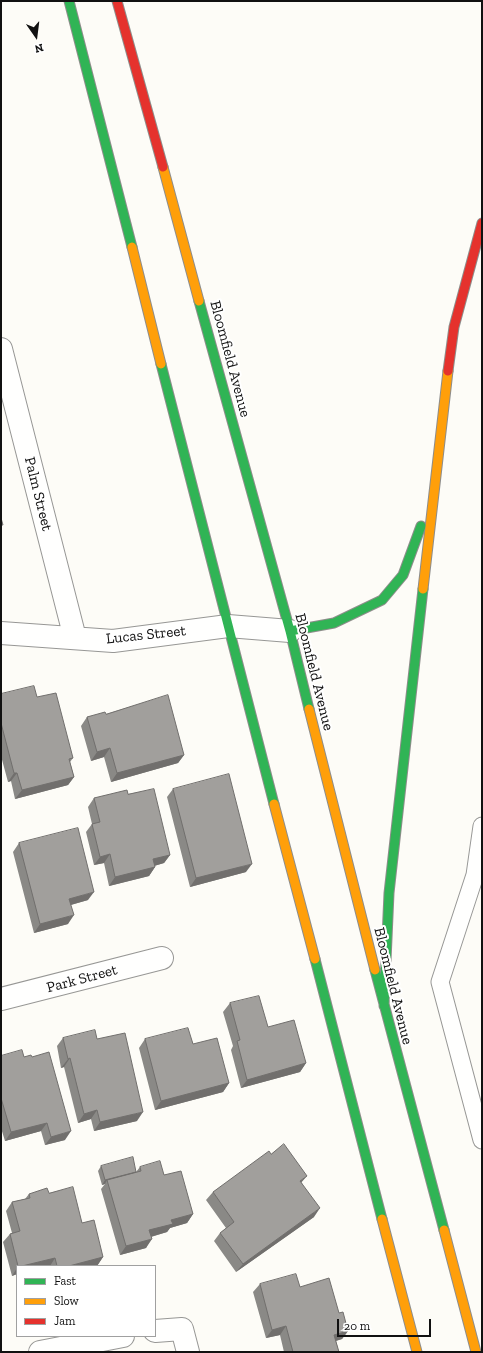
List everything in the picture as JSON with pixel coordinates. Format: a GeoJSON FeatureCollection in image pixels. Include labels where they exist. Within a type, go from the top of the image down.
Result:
{"type":"FeatureCollection","features":[{"type":"Feature","properties":{"kind":"main road"},"geometry":{"type":"LineString","coordinates":[[69,1],[228,626],[417,1352]]}},
{"type":"Feature","properties":{"kind":"main road","name":"Bloomfield Avenue"},"geometry":{"type":"LineString","coordinates":[[117,1],[290,631],[384,1006],[476,1352]]}},
{"type":"Feature","properties":{"kind":"main road"},"geometry":{"type":"LineString","coordinates":[[384,1006],[389,893],[433,496],[454,328],[482,223]]}},
{"type":"Feature","properties":{"kind":"main road"},"geometry":{"type":"LineString","coordinates":[[290,631],[334,624],[382,600],[403,575],[433,496]]}},
{"type":"Feature","properties":{"kind":"street","name":"Palm Street"},"geometry":{"type":"LineString","coordinates":[[1,349],[75,638]]}},
{"type":"Feature","properties":{"kind":"street","name":"Lucas Street"},"geometry":{"type":"LineString","coordinates":[[1,633],[113,641],[228,626],[290,631]]}},
{"type":"Feature","properties":{"kind":"street","name":"Park Street"},"geometry":{"type":"LineString","coordinates":[[1,999],[162,958]]}},
{"type":"Feature","properties":{"kind":"street"},"geometry":{"type":"LineString","coordinates":[[156,1331],[182,1329],[188,1352]]}},
{"type":"Feature","properties":{"kind":"street"},"geometry":{"type":"LineString","coordinates":[[40,1352],[118,1337]]}},
{"type":"Feature","properties":{"kind":"lane"},"geometry":{"type":"LineString","coordinates":[[482,826],[475,875],[440,982],[482,1140]]}},
{"type":"Feature","properties":{"kind":"building"},"geometry":{"type":"Polygon","coordinates":[[[34,686],[37,697],[56,693],[73,758],[69,759],[74,777],[22,790],[17,773],[14,773],[1,723],[1,694],[34,686]]]}},
{"type":"Feature","properties":{"kind":"building"},"geometry":{"type":"Polygon","coordinates":[[[168,695],[184,755],[117,773],[110,748],[97,752],[87,717],[105,712],[106,714],[168,695]]]}},
{"type":"Feature","properties":{"kind":"building"},"geometry":{"type":"Polygon","coordinates":[[[229,774],[252,864],[196,878],[173,789],[229,774]]]}},
{"type":"Feature","properties":{"kind":"building"},"geometry":{"type":"Polygon","coordinates":[[[154,789],[170,855],[153,859],[155,867],[115,877],[110,854],[100,857],[92,824],[100,822],[94,798],[127,790],[128,794],[154,789]]]}},
{"type":"Feature","properties":{"kind":"building"},"geometry":{"type":"Polygon","coordinates":[[[78,828],[94,892],[69,899],[74,915],[40,924],[19,843],[78,828]]]}},
{"type":"Feature","properties":{"kind":"building"},"geometry":{"type":"Polygon","coordinates":[[[259,996],[268,1027],[294,1020],[306,1063],[247,1080],[237,1041],[240,1040],[230,1003],[259,996]]]}},
{"type":"Feature","properties":{"kind":"building"},"geometry":{"type":"Polygon","coordinates":[[[188,1028],[193,1044],[217,1038],[229,1083],[161,1101],[145,1039],[188,1028]]]}},
{"type":"Feature","properties":{"kind":"building"},"geometry":{"type":"Polygon","coordinates":[[[95,1030],[97,1039],[125,1033],[143,1112],[100,1122],[97,1110],[84,1114],[70,1058],[68,1059],[63,1038],[95,1030]]]}},
{"type":"Feature","properties":{"kind":"building"},"geometry":{"type":"Polygon","coordinates":[[[22,1050],[24,1057],[31,1055],[32,1057],[49,1052],[71,1131],[51,1137],[47,1123],[11,1132],[1,1098],[1,1056],[22,1050]]]}},
{"type":"Feature","properties":{"kind":"building"},"geometry":{"type":"Polygon","coordinates":[[[284,1144],[307,1176],[300,1181],[320,1208],[243,1264],[220,1233],[234,1222],[213,1192],[269,1151],[271,1154],[284,1144]]]}},
{"type":"Feature","properties":{"kind":"building"},"geometry":{"type":"Polygon","coordinates":[[[133,1157],[136,1172],[105,1180],[101,1166],[133,1157]]]}},
{"type":"Feature","properties":{"kind":"building"},"geometry":{"type":"Polygon","coordinates":[[[160,1161],[164,1175],[181,1171],[193,1214],[171,1220],[173,1224],[149,1230],[152,1239],[126,1246],[107,1180],[141,1171],[140,1167],[160,1161]]]}},
{"type":"Feature","properties":{"kind":"building"},"geometry":{"type":"Polygon","coordinates":[[[73,1187],[82,1223],[94,1220],[103,1257],[73,1265],[57,1265],[55,1258],[26,1265],[18,1265],[10,1234],[20,1231],[12,1202],[30,1198],[29,1194],[47,1188],[49,1193],[73,1187]]]}},
{"type":"Feature","properties":{"kind":"building"},"geometry":{"type":"Polygon","coordinates":[[[296,1274],[300,1287],[329,1278],[339,1313],[343,1312],[348,1331],[334,1335],[339,1352],[293,1352],[286,1326],[272,1330],[260,1284],[296,1274]]]}},
{"type":"Feature","properties":{"kind":"traffic: fast"},"geometry":{"type":"LineString","coordinates":[[69,1],[132,247]]}},
{"type":"Feature","properties":{"kind":"traffic: fast"},"geometry":{"type":"LineString","coordinates":[[199,301],[290,631],[309,709]]}},
{"type":"Feature","properties":{"kind":"traffic: fast"},"geometry":{"type":"LineString","coordinates":[[161,364],[274,804]]}},
{"type":"Feature","properties":{"kind":"traffic: fast"},"geometry":{"type":"LineString","coordinates":[[290,631],[334,623],[382,600],[403,575],[421,526]]}},
{"type":"Feature","properties":{"kind":"traffic: fast"},"geometry":{"type":"LineString","coordinates":[[384,1006],[389,893],[423,589]]}},
{"type":"Feature","properties":{"kind":"traffic: fast"},"geometry":{"type":"LineString","coordinates":[[315,959],[382,1219]]}},
{"type":"Feature","properties":{"kind":"traffic: fast"},"geometry":{"type":"LineString","coordinates":[[375,970],[444,1230]]}},
{"type":"Feature","properties":{"kind":"traffic: slow"},"geometry":{"type":"LineString","coordinates":[[163,167],[199,301]]}},
{"type":"Feature","properties":{"kind":"traffic: slow"},"geometry":{"type":"LineString","coordinates":[[132,247],[161,364]]}},
{"type":"Feature","properties":{"kind":"traffic: slow"},"geometry":{"type":"LineString","coordinates":[[423,589],[448,371]]}},
{"type":"Feature","properties":{"kind":"traffic: slow"},"geometry":{"type":"LineString","coordinates":[[309,709],[375,970]]}},
{"type":"Feature","properties":{"kind":"traffic: slow"},"geometry":{"type":"LineString","coordinates":[[274,804],[315,959]]}},
{"type":"Feature","properties":{"kind":"traffic: slow"},"geometry":{"type":"LineString","coordinates":[[382,1219],[417,1352]]}},
{"type":"Feature","properties":{"kind":"traffic: slow"},"geometry":{"type":"LineString","coordinates":[[444,1230],[476,1352]]}},
{"type":"Feature","properties":{"kind":"traffic: jam"},"geometry":{"type":"LineString","coordinates":[[117,1],[163,167]]}},
{"type":"Feature","properties":{"kind":"traffic: jam"},"geometry":{"type":"LineString","coordinates":[[448,371],[454,327],[482,223]]}}]}
